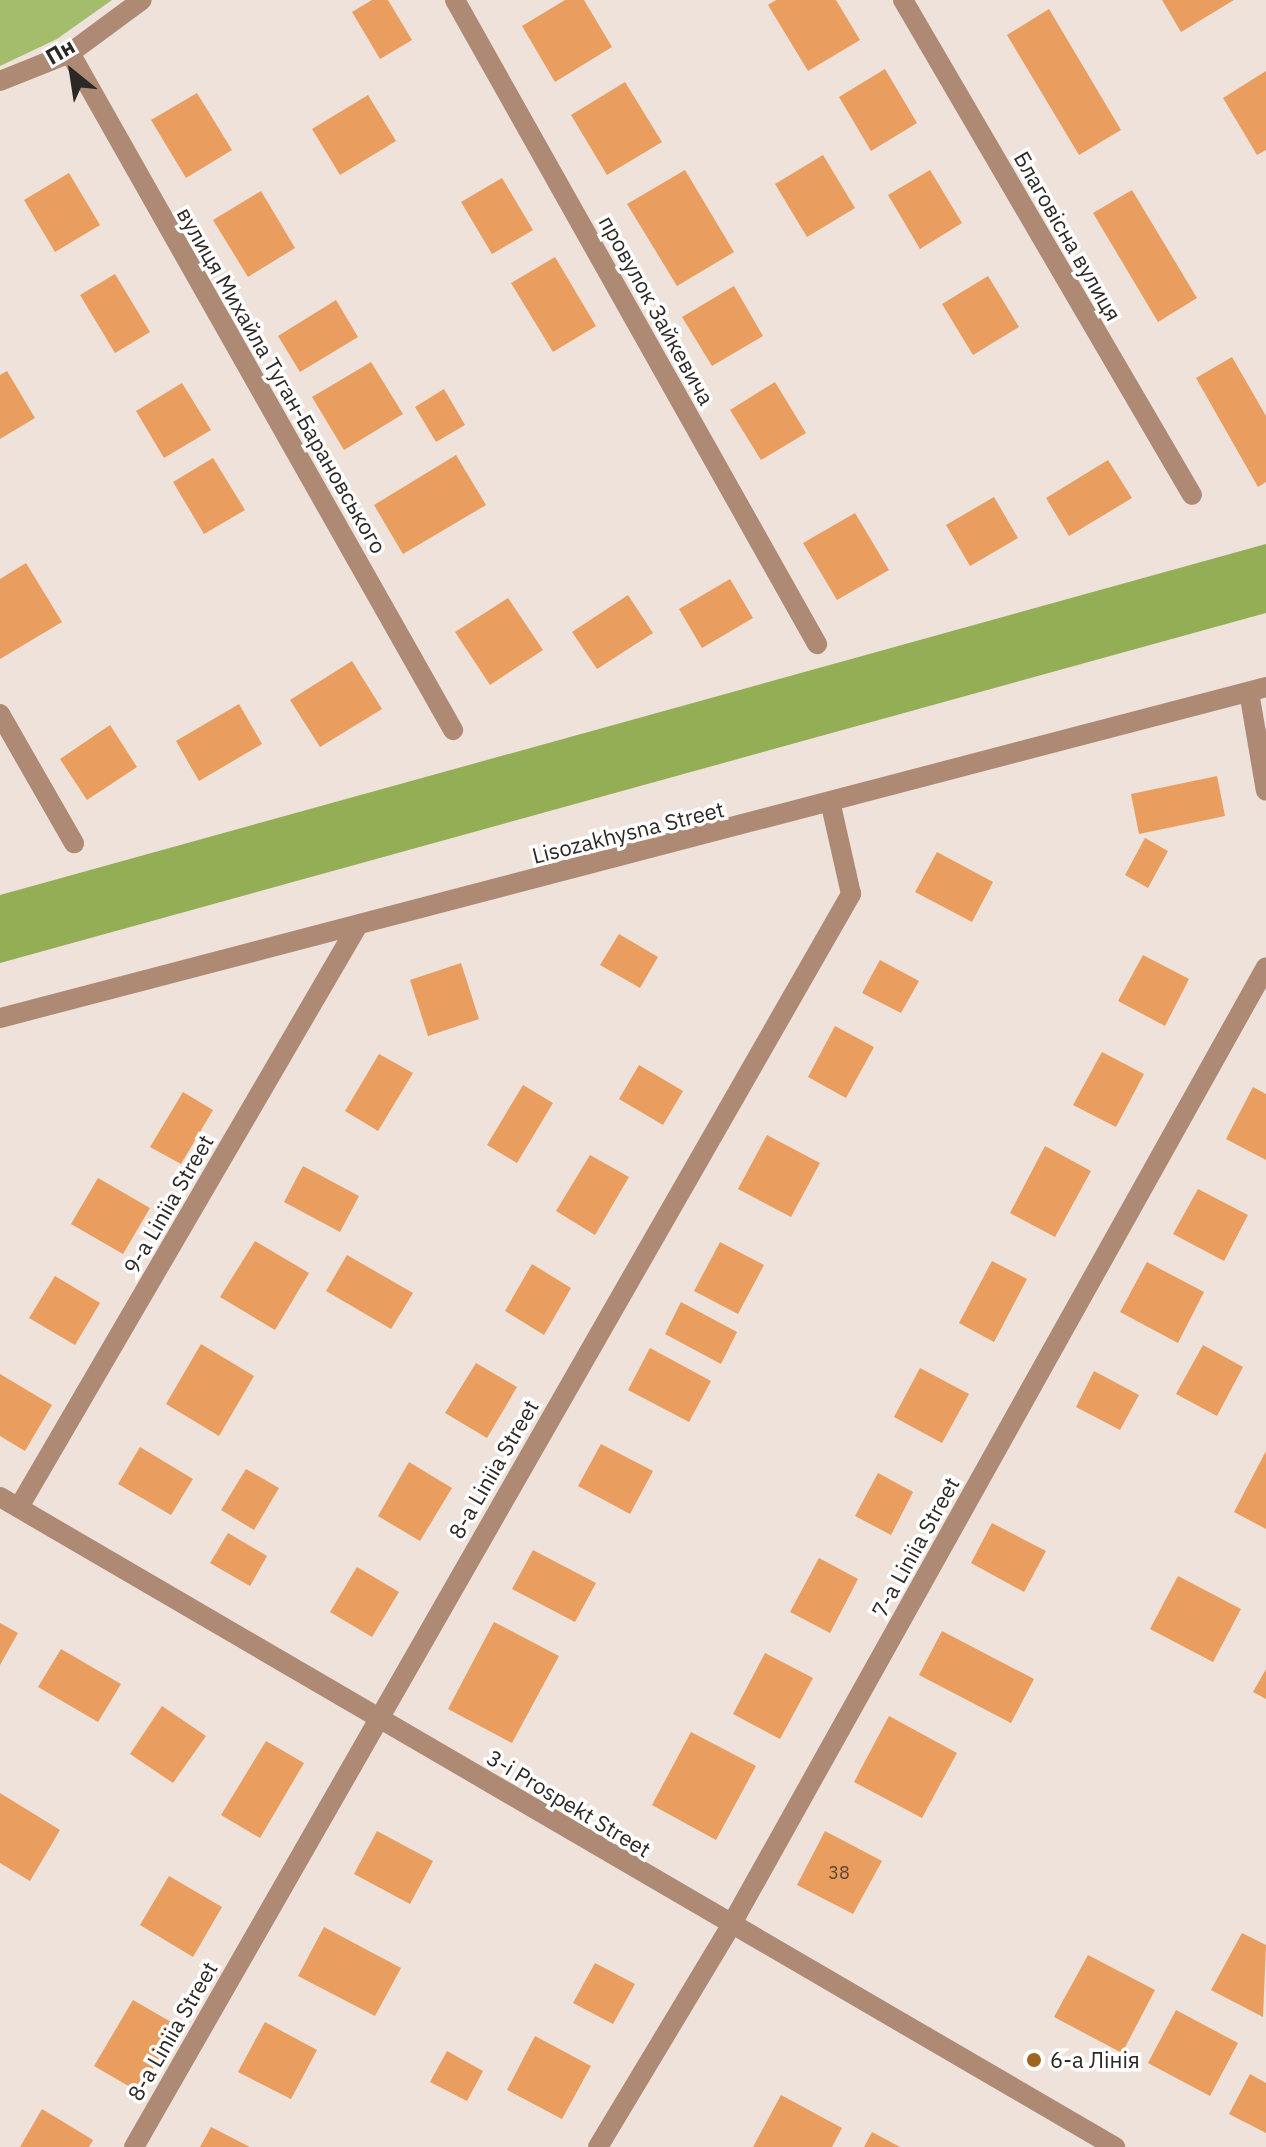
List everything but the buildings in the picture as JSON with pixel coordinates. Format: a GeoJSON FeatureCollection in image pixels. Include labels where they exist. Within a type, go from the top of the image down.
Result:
{"type":"FeatureCollection","features":[{"type":"Feature","properties":{"kind":"street"},"geometry":{"type":"LineString","coordinates":[[0,81],[70,53],[142,0]]}},
{"type":"Feature","properties":{"kind":"street","name":"провулок Зайкевича"},"geometry":{"type":"LineString","coordinates":[[455,0],[817,644]]}},
{"type":"Feature","properties":{"kind":"street","name":"Благовісна вулиця"},"geometry":{"type":"LineString","coordinates":[[903,0],[1192,495]]}},
{"type":"Feature","properties":{"kind":"street","name":"вулиця Михайла Туган-Барановського"},"geometry":{"type":"LineString","coordinates":[[70,53],[453,730]]}},
{"type":"Feature","properties":{"kind":"street"},"geometry":{"type":"LineString","coordinates":[[1257,690],[1266,791]]}},
{"type":"Feature","properties":{"kind":"street","name":"Lisozakhysna Street"},"geometry":{"type":"LineString","coordinates":[[0,1018],[831,805],[1257,690]]}},
{"type":"Feature","properties":{"kind":"street"},"geometry":{"type":"LineString","coordinates":[[0,714],[74,843]]}},
{"type":"Feature","properties":{"kind":"street","name":"8-a Liniia Street"},"geometry":{"type":"LineString","coordinates":[[134,2147],[851,894],[831,805]]}},
{"type":"Feature","properties":{"kind":"street","name":"9-a Liniia Street"},"geometry":{"type":"LineString","coordinates":[[19,1507],[358,925]]}},
{"type":"Feature","properties":{"kind":"street","name":"7-a Liniia Street"},"geometry":{"type":"LineString","coordinates":[[598,2147],[730,1927],[1266,967]]}},
{"type":"Feature","properties":{"kind":"street","name":"3-i Prospekt Street"},"geometry":{"type":"LineString","coordinates":[[0,1497],[730,1927],[1115,2147]]}},
{"type":"Feature","properties":{"kind":"green space"},"geometry":{"type":"Polygon","coordinates":[[[0,0],[112,0],[57,39],[0,66],[0,0]]]}},
{"type":"Feature","properties":{"kind":"green space"},"geometry":{"type":"Polygon","coordinates":[[[1266,544],[1266,613],[0,963],[0,895],[1266,544]]]}},
{"type":"Feature","properties":{"kind":"place","name":"6-а Лінія"},"geometry":{"type":"Point","coordinates":[1034,2060]}}]}
